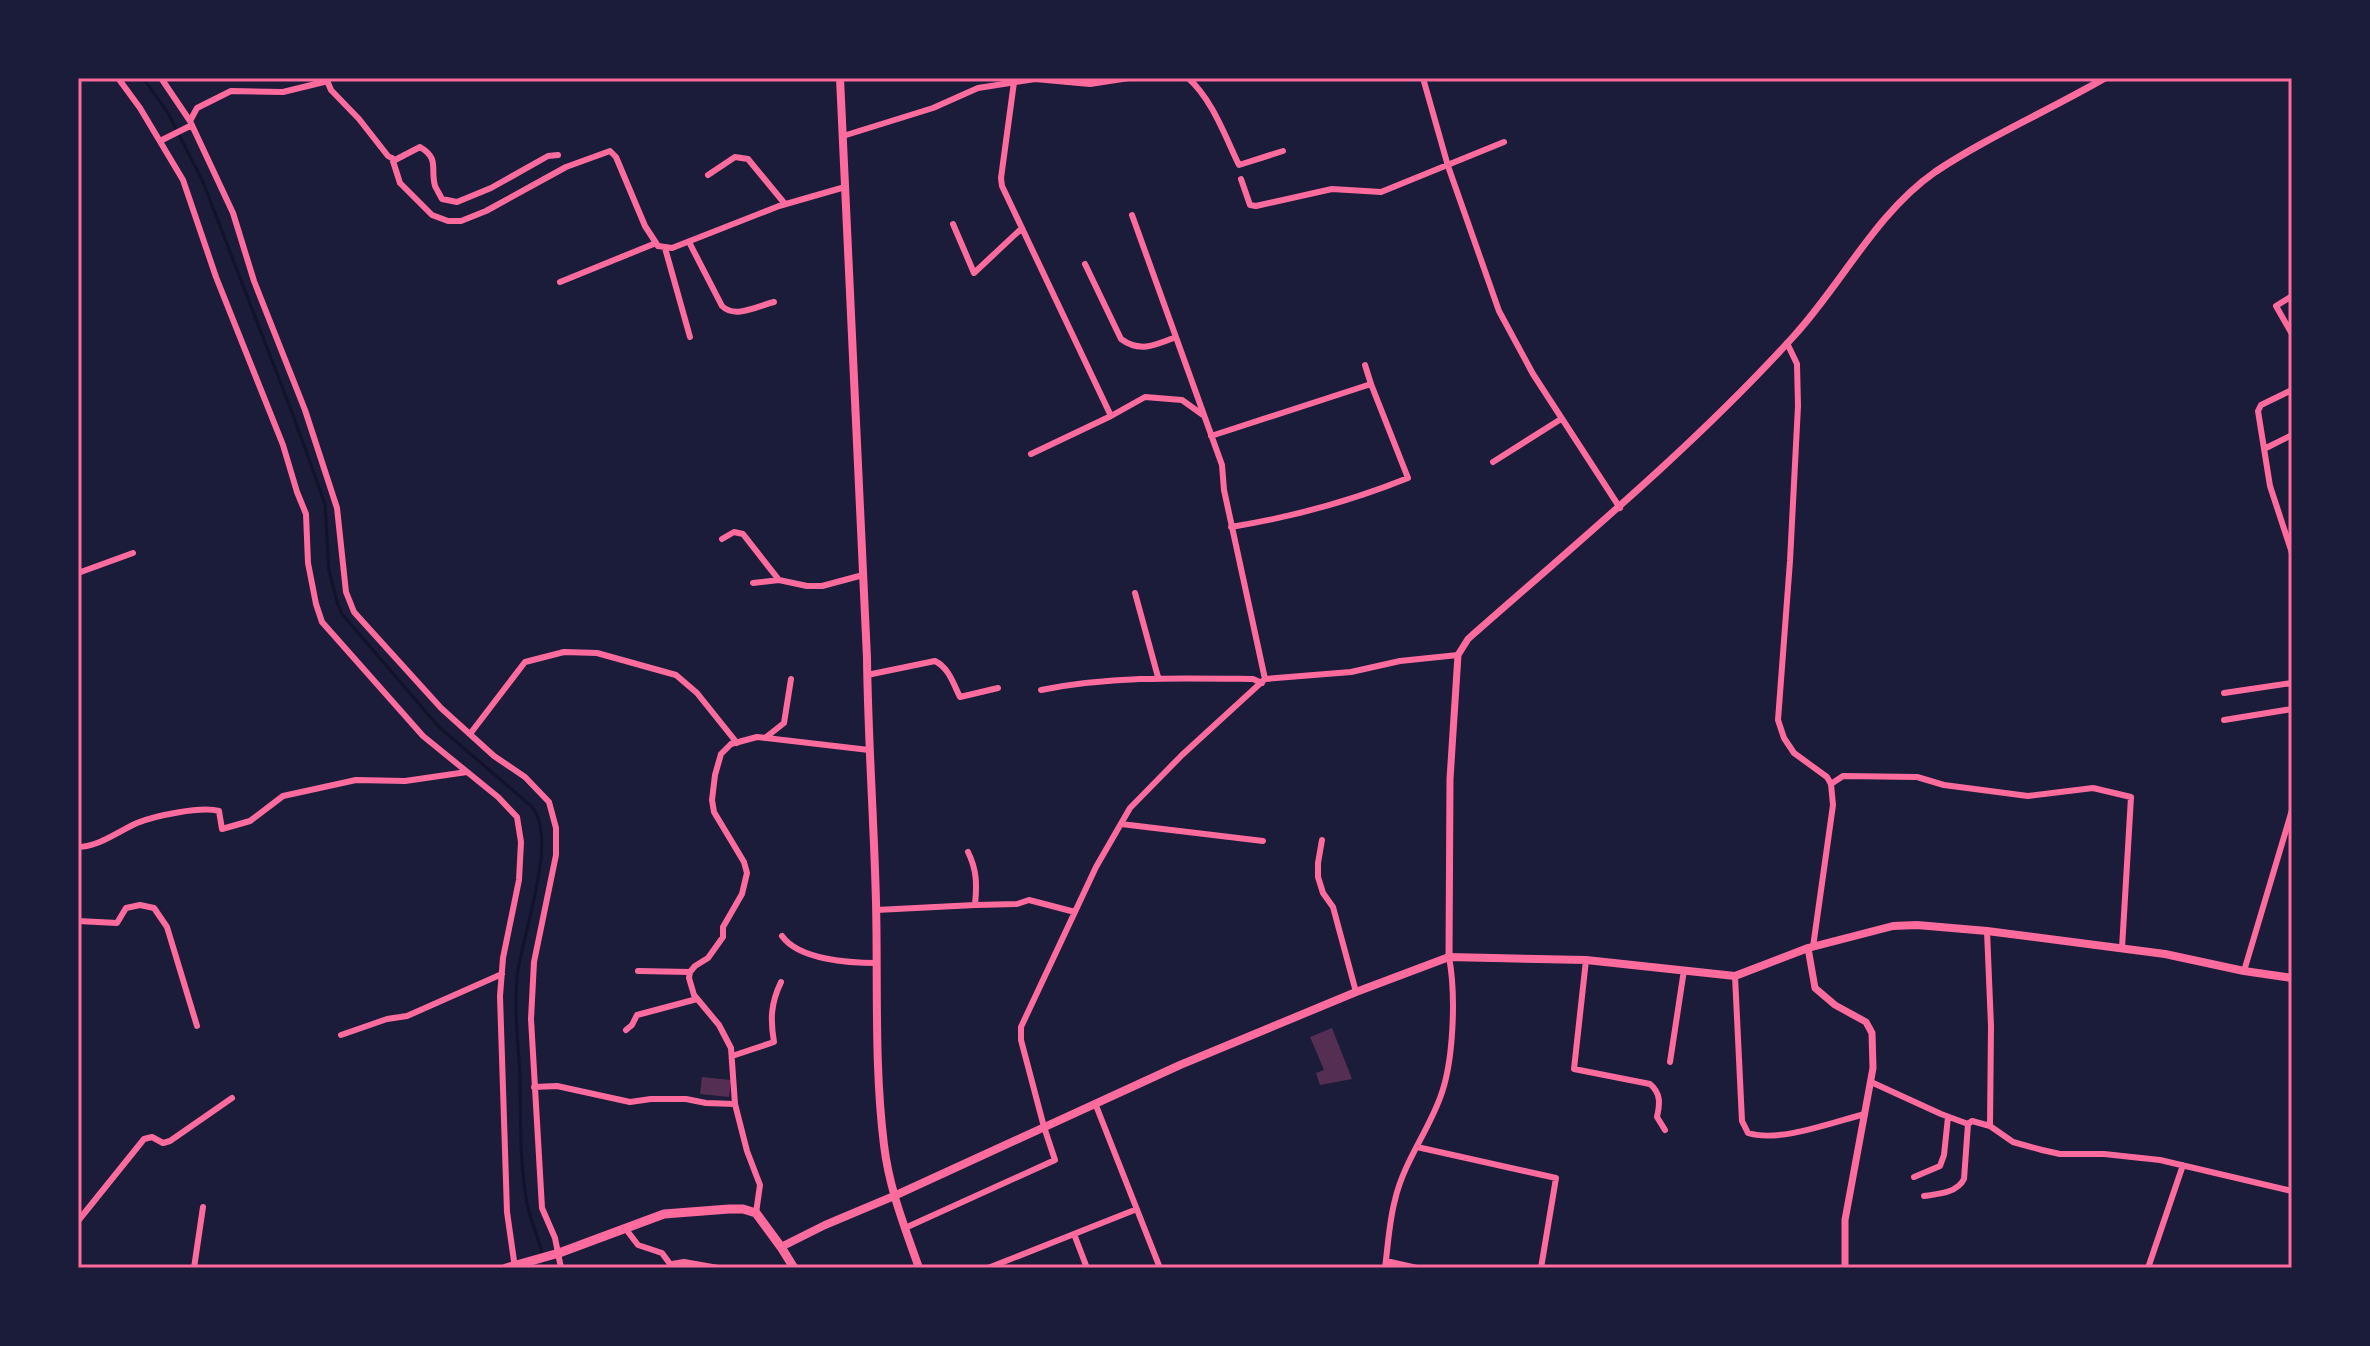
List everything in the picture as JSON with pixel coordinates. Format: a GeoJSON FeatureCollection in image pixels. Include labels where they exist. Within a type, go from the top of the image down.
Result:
{"type":"FeatureCollection","features":[{"type":"Feature","properties":{"kind":"main road"},"geometry":{"type":"LineString","coordinates":[[840,78],[863,575],[883,1131],[894,1196],[919,1268]]}},
{"type":"Feature","properties":{"kind":"main road"},"geometry":{"type":"LineString","coordinates":[[781,1247],[1180,1065],[1449,957],[1586,960],[1735,976],[1810,948],[1893,926],[1917,925],[2165,954],[2292,978]]}},
{"type":"Feature","properties":{"kind":"main road"},"geometry":{"type":"LineString","coordinates":[[512,1268],[664,1214],[743,1209],[756,1213],[794,1268]]}},
{"type":"Feature","properties":{"kind":"street"},"geometry":{"type":"LineString","coordinates":[[118,78],[140,108],[183,180],[216,277],[283,445],[306,514],[308,563],[322,622],[423,736],[498,797],[517,817],[521,842],[519,880],[503,958],[500,996],[504,1155],[512,1268]]}},
{"type":"Feature","properties":{"kind":"street"},"geometry":{"type":"LineString","coordinates":[[161,78],[190,125],[233,213],[254,281],[310,424],[337,508],[346,592],[354,612],[441,708],[494,756],[525,777],[549,802],[556,828],[556,855],[534,962],[531,1019],[542,1208],[559,1253],[561,1268]]}},
{"type":"Feature","properties":{"kind":"street"},"geometry":{"type":"LineString","coordinates":[[843,136],[933,108],[978,88],[1035,79],[1129,78]]}},
{"type":"Feature","properties":{"kind":"street"},"geometry":{"type":"LineString","coordinates":[[1188,78],[1198,86],[1239,165],[1283,151]]}},
{"type":"Feature","properties":{"kind":"street"},"geometry":{"type":"LineString","coordinates":[[1423,78],[1448,166],[1499,311],[1533,374],[1620,508]]}},
{"type":"Feature","properties":{"kind":"street"},"geometry":{"type":"LineString","coordinates":[[1417,1268],[1385,1265],[1395,1198],[1441,1096],[1448,1062],[1454,1011],[1449,957],[1450,779],[1458,655],[1468,639],[1620,508],[1729,403],[1787,343],[1903,199],[1935,173],[2105,78]]}},
{"type":"Feature","properties":{"kind":"street"},"geometry":{"type":"LineString","coordinates":[[160,141],[190,125],[197,108],[231,91],[283,92],[327,80],[331,90],[392,158],[400,183],[432,215],[448,221],[461,221],[486,211],[566,167],[610,151],[616,157],[645,226],[658,246],[665,248],[689,242],[785,204],[845,187]]}},
{"type":"Feature","properties":{"kind":"street"},"geometry":{"type":"LineString","coordinates":[[1014,82],[1001,178],[1005,193],[1111,416]]}},
{"type":"Feature","properties":{"kind":"street"},"geometry":{"type":"LineString","coordinates":[[1241,179],[1247,202],[1260,206],[1332,189],[1381,192],[1504,142]]}},
{"type":"Feature","properties":{"kind":"street"},"geometry":{"type":"LineString","coordinates":[[392,158],[395,160],[420,147],[428,152],[434,162],[435,187],[442,199],[457,202],[491,188],[548,156],[558,155]]}},
{"type":"Feature","properties":{"kind":"street"},"geometry":{"type":"LineString","coordinates":[[708,175],[735,157],[748,159],[785,204]]}},
{"type":"Feature","properties":{"kind":"street"},"geometry":{"type":"LineString","coordinates":[[1132,215],[1222,465],[1231,527],[1264,681]]}},
{"type":"Feature","properties":{"kind":"street"},"geometry":{"type":"LineString","coordinates":[[953,224],[974,273],[1022,228]]}},
{"type":"Feature","properties":{"kind":"street"},"geometry":{"type":"LineString","coordinates":[[689,242],[727,311],[737,312],[774,302]]}},
{"type":"Feature","properties":{"kind":"street"},"geometry":{"type":"LineString","coordinates":[[560,282],[656,243]]}},
{"type":"Feature","properties":{"kind":"street"},"geometry":{"type":"LineString","coordinates":[[665,248],[690,337]]}},
{"type":"Feature","properties":{"kind":"street"},"geometry":{"type":"LineString","coordinates":[[1085,264],[1121,339],[1131,346],[1146,348],[1176,337]]}},
{"type":"Feature","properties":{"kind":"street"},"geometry":{"type":"LineString","coordinates":[[2292,296],[2276,306],[2292,334]]}},
{"type":"Feature","properties":{"kind":"street"},"geometry":{"type":"LineString","coordinates":[[1787,343],[1797,364],[1798,406],[1778,720],[1784,738],[1794,753],[1827,777],[1831,784],[1833,805],[1810,948],[1815,988],[1835,1005],[1866,1022],[1872,1033],[1871,1082],[1845,1220],[1845,1268]]}},
{"type":"Feature","properties":{"kind":"street"},"geometry":{"type":"LineString","coordinates":[[1231,527],[1273,520],[1362,497],[1408,478],[1365,365]]}},
{"type":"Feature","properties":{"kind":"street"},"geometry":{"type":"LineString","coordinates":[[1211,436],[1371,384]]}},
{"type":"Feature","properties":{"kind":"street"},"geometry":{"type":"LineString","coordinates":[[2292,390],[2259,408],[2270,486],[2292,553]]}},
{"type":"Feature","properties":{"kind":"street"},"geometry":{"type":"LineString","coordinates":[[1031,454],[1145,397],[1182,400],[1203,415]]}},
{"type":"Feature","properties":{"kind":"street"},"geometry":{"type":"LineString","coordinates":[[1493,462],[1561,419]]}},
{"type":"Feature","properties":{"kind":"street"},"geometry":{"type":"LineString","coordinates":[[2264,449],[2292,435]]}},
{"type":"Feature","properties":{"kind":"street"},"geometry":{"type":"LineString","coordinates":[[2284,529],[2292,525]]}},
{"type":"Feature","properties":{"kind":"street"},"geometry":{"type":"LineString","coordinates":[[722,539],[734,532],[743,534],[779,580]]}},
{"type":"Feature","properties":{"kind":"street"},"geometry":{"type":"LineString","coordinates":[[78,573],[133,553]]}},
{"type":"Feature","properties":{"kind":"street"},"geometry":{"type":"LineString","coordinates":[[753,583],[779,580],[822,586],[863,575]]}},
{"type":"Feature","properties":{"kind":"street"},"geometry":{"type":"LineString","coordinates":[[1135,593],[1158,677]]}},
{"type":"Feature","properties":{"kind":"street"},"geometry":{"type":"LineString","coordinates":[[470,734],[525,662],[564,652],[597,653],[676,675],[697,693],[737,743]]}},
{"type":"Feature","properties":{"kind":"street"},"geometry":{"type":"LineString","coordinates":[[1041,690],[1158,677],[1264,681],[1351,672],[1400,661],[1458,655]]}},
{"type":"Feature","properties":{"kind":"street"},"geometry":{"type":"LineString","coordinates":[[867,675],[935,661],[948,672],[960,697],[998,688]]}},
{"type":"Feature","properties":{"kind":"street"},"geometry":{"type":"LineString","coordinates":[[765,738],[784,723],[791,679]]}},
{"type":"Feature","properties":{"kind":"street"},"geometry":{"type":"LineString","coordinates":[[905,1228],[1055,1160],[1021,1040],[1021,1027],[1096,867],[1130,808],[1182,755],[1264,681]]}},
{"type":"Feature","properties":{"kind":"street"},"geometry":{"type":"LineString","coordinates":[[2224,693],[2292,683]]}},
{"type":"Feature","properties":{"kind":"street"},"geometry":{"type":"LineString","coordinates":[[2224,720],[2292,709]]}},
{"type":"Feature","properties":{"kind":"street"},"geometry":{"type":"LineString","coordinates":[[756,1213],[760,1185],[744,1142],[735,1104],[731,1048],[719,1025],[697,999],[689,978],[690,972],[708,958],[723,937],[723,927],[742,894],[747,873],[744,862],[714,812],[715,775],[721,754],[731,744],[757,737],[869,750]]}},
{"type":"Feature","properties":{"kind":"street"},"geometry":{"type":"LineString","coordinates":[[78,847],[91,846],[141,821],[213,809],[219,811],[222,829],[250,821],[283,796],[356,780],[405,781],[467,772]]}},
{"type":"Feature","properties":{"kind":"street"},"geometry":{"type":"LineString","coordinates":[[1831,784],[1843,776],[1917,777],[1944,785],[2028,796],[2093,788],[2131,797],[2122,948]]}},
{"type":"Feature","properties":{"kind":"street"},"geometry":{"type":"LineString","coordinates":[[2244,971],[2292,810]]}},
{"type":"Feature","properties":{"kind":"street"},"geometry":{"type":"LineString","coordinates":[[1121,824],[1263,841]]}},
{"type":"Feature","properties":{"kind":"street"},"geometry":{"type":"LineString","coordinates":[[1322,840],[1318,877],[1323,893],[1333,907],[1356,992]]}},
{"type":"Feature","properties":{"kind":"street"},"geometry":{"type":"LineString","coordinates":[[968,852],[975,866],[975,905]]}},
{"type":"Feature","properties":{"kind":"street"},"geometry":{"type":"LineString","coordinates":[[876,910],[1017,904],[1029,900],[1075,912]]}},
{"type":"Feature","properties":{"kind":"street"},"geometry":{"type":"LineString","coordinates":[[78,921],[117,923],[126,908],[140,905],[154,908],[167,927],[197,1026]]}},
{"type":"Feature","properties":{"kind":"street"},"geometry":{"type":"LineString","coordinates":[[1987,931],[1991,1026],[1990,1126]]}},
{"type":"Feature","properties":{"kind":"street"},"geometry":{"type":"LineString","coordinates":[[782,936],[817,957],[849,963],[877,963]]}},
{"type":"Feature","properties":{"kind":"street"},"geometry":{"type":"LineString","coordinates":[[1586,960],[1574,1069],[1650,1084],[1657,1089],[1660,1102],[1657,1117],[1665,1130]]}},
{"type":"Feature","properties":{"kind":"street"},"geometry":{"type":"LineString","coordinates":[[1670,1062],[1684,970]]}},
{"type":"Feature","properties":{"kind":"street"},"geometry":{"type":"LineString","coordinates":[[638,971],[690,972]]}},
{"type":"Feature","properties":{"kind":"street"},"geometry":{"type":"LineString","coordinates":[[341,1035],[387,1019],[407,1016],[502,974]]}},
{"type":"Feature","properties":{"kind":"street"},"geometry":{"type":"LineString","coordinates":[[1735,976],[1742,1121],[1748,1133],[1760,1137],[1787,1134],[1865,1114]]}},
{"type":"Feature","properties":{"kind":"street"},"geometry":{"type":"LineString","coordinates":[[732,1056],[774,1042],[770,1019],[774,996],[781,982]]}},
{"type":"Feature","properties":{"kind":"street"},"geometry":{"type":"LineString","coordinates":[[626,1030],[637,1015],[697,999]]}},
{"type":"Feature","properties":{"kind":"street"},"geometry":{"type":"LineString","coordinates":[[1871,1082],[1948,1117],[1968,1124],[1972,1121],[1990,1126],[2013,1142],[2042,1150],[2060,1154],[2126,1156],[2183,1165],[2292,1191]]}},
{"type":"Feature","properties":{"kind":"street"},"geometry":{"type":"LineString","coordinates":[[534,1087],[557,1086],[630,1102],[686,1099],[735,1104]]}},
{"type":"Feature","properties":{"kind":"street"},"geometry":{"type":"LineString","coordinates":[[78,1221],[144,1139],[152,1137],[163,1143],[170,1141],[232,1098]]}},
{"type":"Feature","properties":{"kind":"street"},"geometry":{"type":"LineString","coordinates":[[1095,1103],[1160,1268]]}},
{"type":"Feature","properties":{"kind":"street"},"geometry":{"type":"LineString","coordinates":[[1914,1177],[1940,1166],[1948,1117]]}},
{"type":"Feature","properties":{"kind":"street"},"geometry":{"type":"LineString","coordinates":[[1924,1196],[1961,1185],[1968,1124]]}},
{"type":"Feature","properties":{"kind":"street"},"geometry":{"type":"LineString","coordinates":[[1417,1147],[1556,1178],[1541,1268]]}},
{"type":"Feature","properties":{"kind":"street"},"geometry":{"type":"LineString","coordinates":[[2148,1268],[2183,1165]]}},
{"type":"Feature","properties":{"kind":"street"},"geometry":{"type":"LineString","coordinates":[[194,1268],[203,1207]]}},
{"type":"Feature","properties":{"kind":"street"},"geometry":{"type":"LineString","coordinates":[[988,1268],[1137,1209]]}},
{"type":"Feature","properties":{"kind":"street"},"geometry":{"type":"LineString","coordinates":[[625,1228],[638,1245],[662,1253],[672,1266],[684,1262],[718,1268]]}},
{"type":"Feature","properties":{"kind":"street"},"geometry":{"type":"LineString","coordinates":[[1074,1234],[1087,1268]]}},
{"type":"Feature","properties":{"kind":"building"},"geometry":{"type":"Polygon","coordinates":[[[1332,1028],[1352,1079],[1320,1085],[1316,1073],[1324,1070],[1310,1037],[1332,1028]]]}},
{"type":"Feature","properties":{"kind":"building"},"geometry":{"type":"Polygon","coordinates":[[[702,1077],[731,1080],[729,1097],[700,1094],[702,1077]]]}},
{"type":"Feature","properties":{"kind":"waterway"},"geometry":{"type":"LineString","coordinates":[[143,78],[168,113],[203,182],[293,415],[325,504],[329,571],[342,614],[438,726],[530,805],[539,819],[541,862],[520,959],[516,1001],[524,1187],[545,1268]]}}]}
